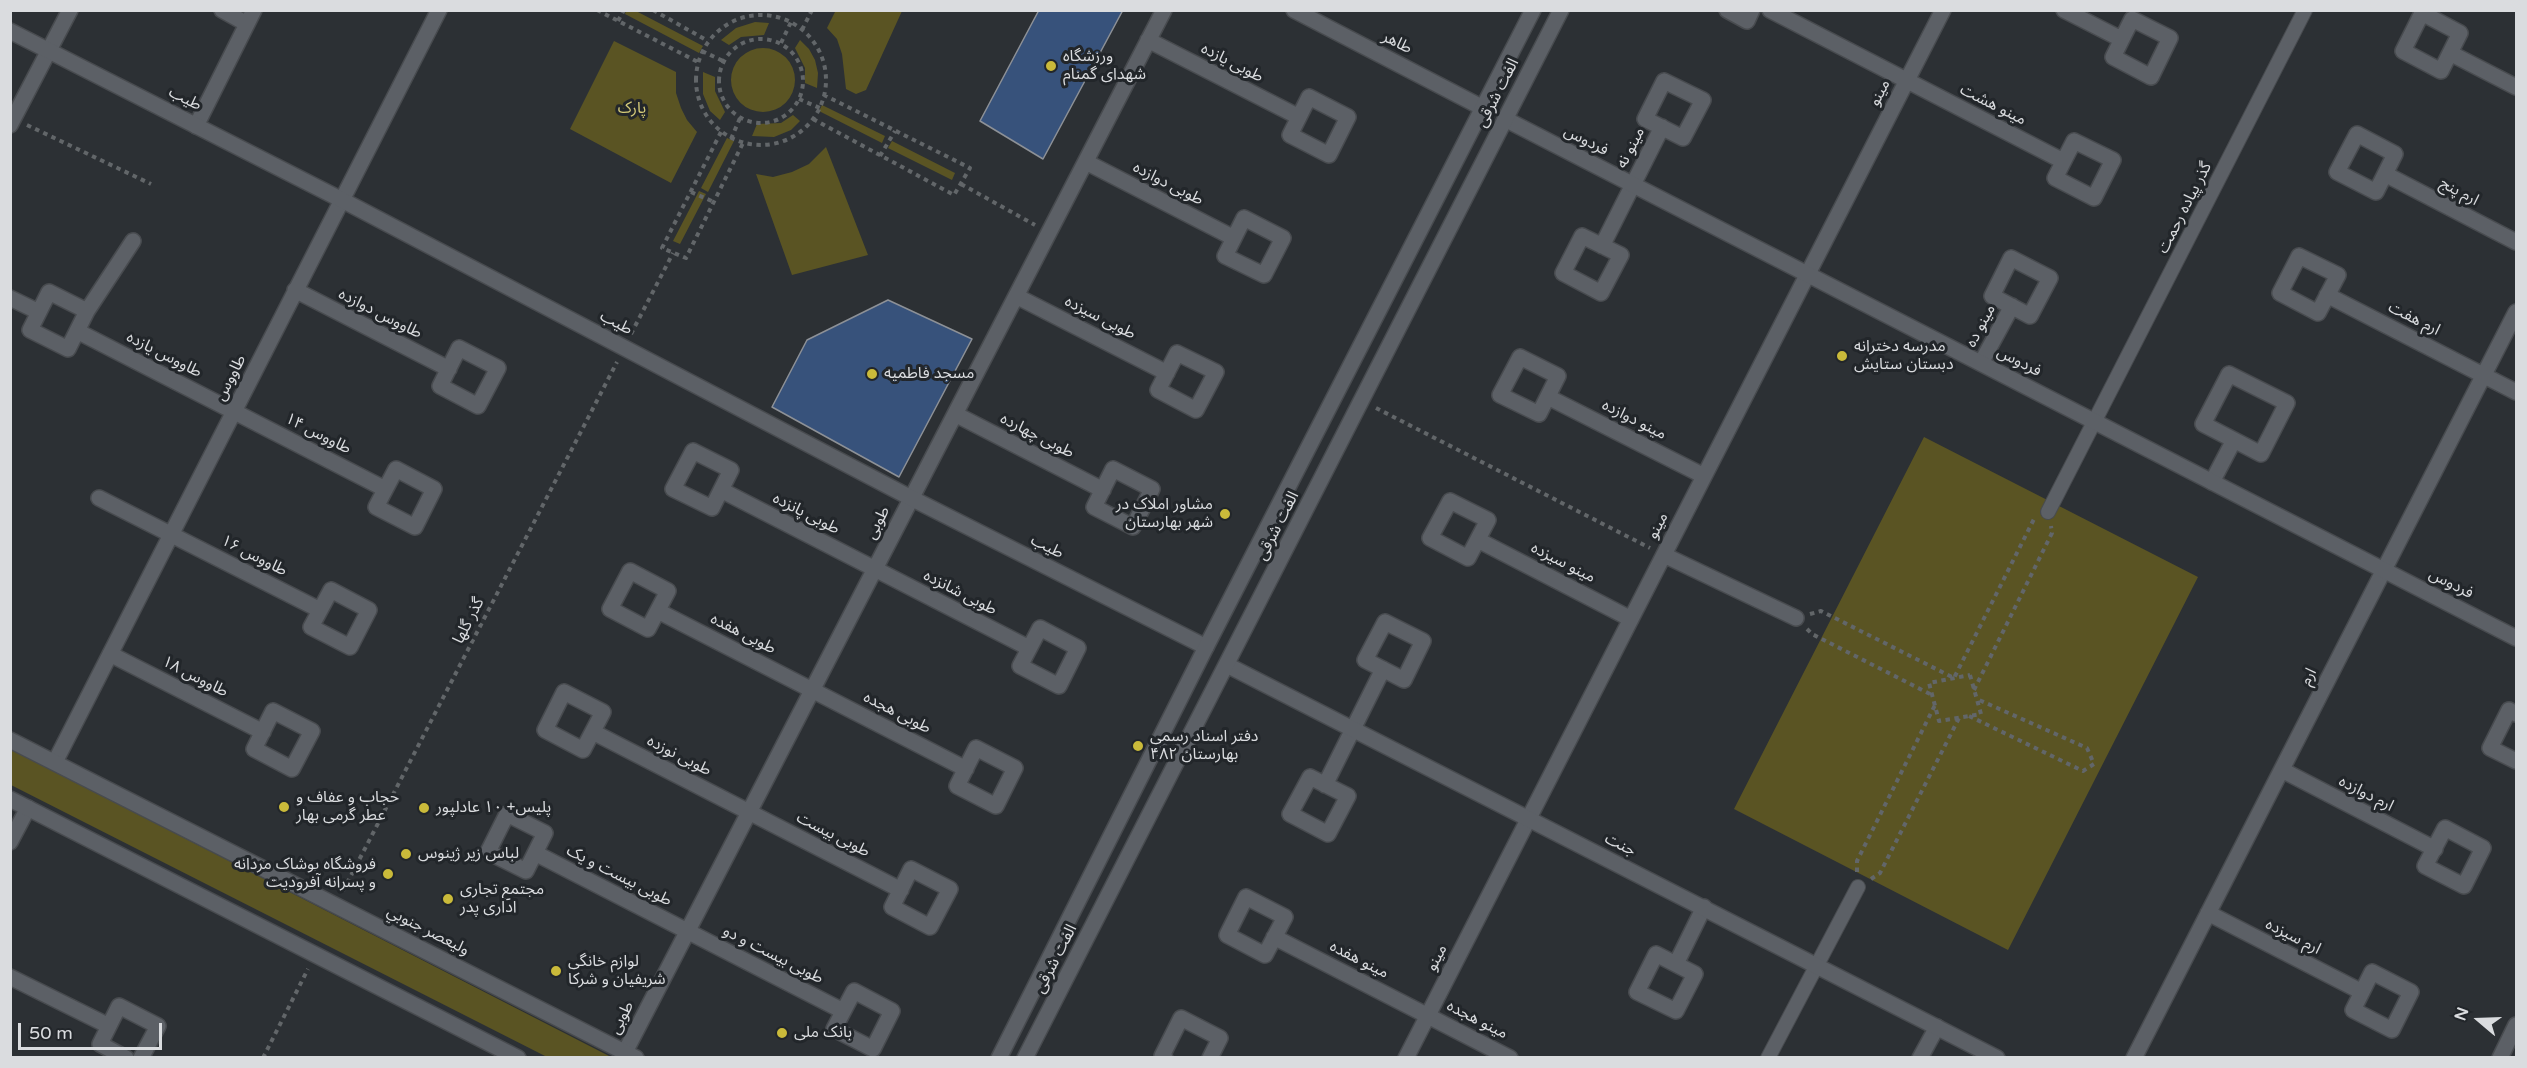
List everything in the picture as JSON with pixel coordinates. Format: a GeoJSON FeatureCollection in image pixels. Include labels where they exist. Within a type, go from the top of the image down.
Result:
{"type":"FeatureCollection","features":[{"type":"Feature","properties":{"kind":"street"},"geometry":{"type":"LineString","coordinates":[[12,122],[70,10]]}},
{"type":"Feature","properties":{"kind":"street"},"geometry":{"type":"LineString","coordinates":[[196,126],[250,17],[222,10]]}},
{"type":"Feature","properties":{"kind":"street","name":"طاووس"},"geometry":{"type":"LineString","coordinates":[[55,762],[439,10]]}},
{"type":"Feature","properties":{"kind":"street","name":"طوبی"},"geometry":{"type":"LineString","coordinates":[[630,1055],[687,931],[1164,10]]}},
{"type":"Feature","properties":{"kind":"street","name":"طاهر"},"geometry":{"type":"LineString","coordinates":[[1294,10],[1483,108]]}},
{"type":"Feature","properties":{"kind":"street","name":"الفت شرقی"},"geometry":{"type":"LineString","coordinates":[[999,1058],[1206,647],[1533,10]]}},
{"type":"Feature","properties":{"kind":"street","name":"الفت شرقی"},"geometry":{"type":"LineString","coordinates":[[1025,1058],[1561,10]]}},
{"type":"Feature","properties":{"kind":"street"},"geometry":{"type":"LineString","coordinates":[[1727,10],[1747,21],[1752,10]]}},
{"type":"Feature","properties":{"kind":"street","name":"مینو هشت"},"geometry":{"type":"LineString","coordinates":[[1770,10],[2063,161]]}},
{"type":"Feature","properties":{"kind":"street","name":"مینو"},"geometry":{"type":"LineString","coordinates":[[1406,1058],[1943,10]]}},
{"type":"Feature","properties":{"kind":"street"},"geometry":{"type":"LineString","coordinates":[[2064,10],[2121,39]]}},
{"type":"Feature","properties":{"kind":"street","name":"گذر پیاده رحمت"},"geometry":{"type":"LineString","coordinates":[[2048,512],[2305,10]]}},
{"type":"Feature","properties":{"kind":"street","name":"طیب"},"geometry":{"type":"LineString","coordinates":[[10,31],[342,200],[911,498],[1206,647]]}},
{"type":"Feature","properties":{"kind":"street","name":"طوبی یازده"},"geometry":{"type":"LineString","coordinates":[[1149,40],[1299,117]]}},
{"type":"Feature","properties":{"kind":"street"},"geometry":{"type":"LineString","coordinates":[[2450,53],[2517,87]]}},
{"type":"Feature","properties":{"kind":"street","name":"فردوس"},"geometry":{"type":"LineString","coordinates":[[1505,119],[2517,638]]}},
{"type":"Feature","properties":{"kind":"street","name":"مینو نه"},"geometry":{"type":"LineString","coordinates":[[1602,246],[1662,128]]}},
{"type":"Feature","properties":{"kind":"street","name":"طوبی دوازده"},"geometry":{"type":"LineString","coordinates":[[1086,162],[1234,238]]}},
{"type":"Feature","properties":{"kind":"street","name":"ارم پنج"},"geometry":{"type":"LineString","coordinates":[[2385,174],[2517,242]]}},
{"type":"Feature","properties":{"kind":"street"},"geometry":{"type":"LineString","coordinates":[[87,311],[49,292],[30,330],[68,349],[87,311],[133,241]]}},
{"type":"Feature","properties":{"kind":"street","name":"طاووس دوازده"},"geometry":{"type":"LineString","coordinates":[[295,290],[449,369]]}},
{"type":"Feature","properties":{"kind":"street","name":"ارم هفت"},"geometry":{"type":"LineString","coordinates":[[2327,295],[2517,392]]}},
{"type":"Feature","properties":{"kind":"street","name":"طوبی سیزده"},"geometry":{"type":"LineString","coordinates":[[1016,296],[1167,373]]}},
{"type":"Feature","properties":{"kind":"street"},"geometry":{"type":"LineString","coordinates":[[10,298],[39,312]]}},
{"type":"Feature","properties":{"kind":"street","name":"مینو ده"},"geometry":{"type":"LineString","coordinates":[[1982,363],[2012,306]]}},
{"type":"Feature","properties":{"kind":"street","name":"ارم"},"geometry":{"type":"LineString","coordinates":[[2134,1058],[2517,312]]}},
{"type":"Feature","properties":{"kind":"street","name":"طاووس یازده"},"geometry":{"type":"LineString","coordinates":[[77,331],[234,412]]}},
{"type":"Feature","properties":{"kind":"street"},"geometry":{"type":"LineString","coordinates":[[2229,374],[2287,403],[2261,454],[2234,440],[2203,424],[2229,374]]}},
{"type":"Feature","properties":{"kind":"street","name":"مینو دوازده"},"geometry":{"type":"LineString","coordinates":[[1548,396],[1704,477]]}},
{"type":"Feature","properties":{"kind":"street","name":"طاووس ۱۴"},"geometry":{"type":"LineString","coordinates":[[234,412],[385,489]]}},
{"type":"Feature","properties":{"kind":"street","name":"طوبی چهارده"},"geometry":{"type":"LineString","coordinates":[[955,414],[1103,490]]}},
{"type":"Feature","properties":{"kind":"street"},"geometry":{"type":"LineString","coordinates":[[2212,482],[2234,440]]}},
{"type":"Feature","properties":{"kind":"street","name":"طوبی پانزده"},"geometry":{"type":"LineString","coordinates":[[721,490],[875,569]]}},
{"type":"Feature","properties":{"kind":"street","name":"طاووس ۱۶"},"geometry":{"type":"LineString","coordinates":[[99,498],[320,610]]}},
{"type":"Feature","properties":{"kind":"street","name":"مینو سیزده"},"geometry":{"type":"LineString","coordinates":[[1478,540],[1631,619]]}},
{"type":"Feature","properties":{"kind":"street"},"geometry":{"type":"LineString","coordinates":[[1664,555],[1796,618]]}},
{"type":"Feature","properties":{"kind":"street","name":"طوبی شانزده"},"geometry":{"type":"LineString","coordinates":[[875,569],[1029,648]]}},
{"type":"Feature","properties":{"kind":"street","name":"طوبی هفده"},"geometry":{"type":"LineString","coordinates":[[658,611],[812,690]]}},
{"type":"Feature","properties":{"kind":"street","name":"طاووس ۱۸"},"geometry":{"type":"LineString","coordinates":[[110,654],[263,732]]}},
{"type":"Feature","properties":{"kind":"street","name":"جنت"},"geometry":{"type":"LineString","coordinates":[[1227,664],[1997,1058]]}},
{"type":"Feature","properties":{"kind":"street"},"geometry":{"type":"LineString","coordinates":[[1325,785],[1383,669]]}},
{"type":"Feature","properties":{"kind":"street","name":"طوبی هجده"},"geometry":{"type":"LineString","coordinates":[[812,690],[966,769]]}},
{"type":"Feature","properties":{"kind":"street"},"geometry":{"type":"LineString","coordinates":[[2517,714],[2509,710],[2490,748],[2517,762]]}},
{"type":"Feature","properties":{"kind":"street","name":"طوبی نوزده"},"geometry":{"type":"LineString","coordinates":[[593,732],[749,812]]}},
{"type":"Feature","properties":{"kind":"street","name":"وليعصر جنوبي"},"geometry":{"type":"LineString","coordinates":[[10,740],[630,1055]]}},
{"type":"Feature","properties":{"kind":"street","name":"ارم دوازده"},"geometry":{"type":"LineString","coordinates":[[2282,770],[2434,849]]}},
{"type":"Feature","properties":{"kind":"street"},"geometry":{"type":"LineString","coordinates":[[10,799],[518,1058]]}},
{"type":"Feature","properties":{"kind":"street"},"geometry":{"type":"LineString","coordinates":[[10,842],[28,808]]}},
{"type":"Feature","properties":{"kind":"street","name":"طوبی بیست"},"geometry":{"type":"LineString","coordinates":[[749,812],[901,890]]}},
{"type":"Feature","properties":{"kind":"street","name":"طوبی بیست و یک"},"geometry":{"type":"LineString","coordinates":[[535,853],[687,931]]}},
{"type":"Feature","properties":{"kind":"street"},"geometry":{"type":"LineString","coordinates":[[1768,1058],[1858,887]]}},
{"type":"Feature","properties":{"kind":"street"},"geometry":{"type":"LineString","coordinates":[[1676,964],[1704,907]]}},
{"type":"Feature","properties":{"kind":"street","name":"ارم سیزده"},"geometry":{"type":"LineString","coordinates":[[2208,913],[2362,992]]}},
{"type":"Feature","properties":{"kind":"street","name":"طوبی بیست و دو"},"geometry":{"type":"LineString","coordinates":[[687,931],[843,1011]]}},
{"type":"Feature","properties":{"kind":"street","name":"مینو هفده"},"geometry":{"type":"LineString","coordinates":[[1274,937],[1428,1016]]}},
{"type":"Feature","properties":{"kind":"street"},"geometry":{"type":"LineString","coordinates":[[10,976],[109,1026]]}},
{"type":"Feature","properties":{"kind":"street"},"geometry":{"type":"LineString","coordinates":[[126,1058],[100,1044],[119,1006],[158,1026],[141,1058]]}},
{"type":"Feature","properties":{"kind":"street","name":"مینو هجده"},"geometry":{"type":"LineString","coordinates":[[1428,1016],[1510,1058]]}},
{"type":"Feature","properties":{"kind":"street"},"geometry":{"type":"LineString","coordinates":[[1165,1058],[1162,1056],[1181,1018],[1220,1038],[1209,1058]]}},
{"type":"Feature","properties":{"kind":"street"},"geometry":{"type":"LineString","coordinates":[[2500,1058],[2517,1025]]}},
{"type":"Feature","properties":{"kind":"street"},"geometry":{"type":"LineString","coordinates":[[1920,1058],[1937,1027]]}},
{"type":"Feature","properties":{"kind":"path"},"geometry":{"type":"LineString","coordinates":[[597,10],[698,62]]}},
{"type":"Feature","properties":{"kind":"path"},"geometry":{"type":"LineString","coordinates":[[618,21],[624,10]]}},
{"type":"Feature","properties":{"kind":"path"},"geometry":{"type":"LineString","coordinates":[[653,10],[708,41]]}},
{"type":"Feature","properties":{"kind":"path"},"geometry":{"type":"LineString","coordinates":[[780,18],[783,10]]}},
{"type":"Feature","properties":{"kind":"path"},"geometry":{"type":"LineString","coordinates":[[802,30],[812,10]]}},
{"type":"Feature","properties":{"kind":"path"},"geometry":{"type":"LineString","coordinates":[[760,15],[780,18],[802,30],[814,43],[823,59],[826,77],[820,108],[799,133],[782,142],[763,146],[731,139],[707,118],[699,101],[696,82],[698,62],[702,51],[708,41],[723,27],[740,18],[760,15]]}},
{"type":"Feature","properties":{"kind":"path"},"geometry":{"type":"LineString","coordinates":[[781,43],[791,22]]}},
{"type":"Feature","properties":{"kind":"path"},"geometry":{"type":"LineString","coordinates":[[753,39],[767,39],[781,43],[792,51],[800,63],[803,77],[799,99],[788,115],[775,122],[762,124],[747,122],[725,105],[718,78],[723,62],[740,44],[753,39]]}},
{"type":"Feature","properties":{"kind":"path"},"geometry":{"type":"LineString","coordinates":[[702,51],[723,62]]}},
{"type":"Feature","properties":{"kind":"path"},"geometry":{"type":"LineString","coordinates":[[813,119],[954,195],[970,168],[824,95]]}},
{"type":"Feature","properties":{"kind":"path"},"geometry":{"type":"LineString","coordinates":[[799,99],[820,108]]}},
{"type":"Feature","properties":{"kind":"path"},"geometry":{"type":"LineString","coordinates":[[731,139],[740,118]]}},
{"type":"Feature","properties":{"kind":"path"},"geometry":{"type":"LineString","coordinates":[[12,122],[151,184]]}},
{"type":"Feature","properties":{"kind":"path"},"geometry":{"type":"LineString","coordinates":[[880,156],[895,131]]}},
{"type":"Feature","properties":{"kind":"path"},"geometry":{"type":"LineString","coordinates":[[721,132],[662,248],[686,258],[743,143]]}},
{"type":"Feature","properties":{"kind":"path"},"geometry":{"type":"LineString","coordinates":[[960,183],[1049,233]]}},
{"type":"Feature","properties":{"kind":"path"},"geometry":{"type":"LineString","coordinates":[[691,192],[714,202]]}},
{"type":"Feature","properties":{"kind":"path","name":"گذر گلها"},"geometry":{"type":"LineString","coordinates":[[336,905],[673,253]]}},
{"type":"Feature","properties":{"kind":"path"},"geometry":{"type":"LineString","coordinates":[[1362,400],[1664,555]]}},
{"type":"Feature","properties":{"kind":"path"},"geometry":{"type":"LineString","coordinates":[[1954,678],[2033,518],[2048,512],[2052,533],[1974,690]]}},
{"type":"Feature","properties":{"kind":"path"},"geometry":{"type":"LineString","coordinates":[[1932,695],[1812,634],[1796,618],[1821,611],[1954,678]]}},
{"type":"Feature","properties":{"kind":"path"},"geometry":{"type":"LineString","coordinates":[[1970,675],[1974,690],[1981,714],[1939,721],[1929,683],[1970,675]]}},
{"type":"Feature","properties":{"kind":"path"},"geometry":{"type":"LineString","coordinates":[[1969,716],[2083,771],[2094,764],[2087,748],[1977,699]]}},
{"type":"Feature","properties":{"kind":"path"},"geometry":{"type":"LineString","coordinates":[[1858,887],[1857,861],[1935,705]]}},
{"type":"Feature","properties":{"kind":"path"},"geometry":{"type":"LineString","coordinates":[[1858,887],[1880,873],[1959,718]]}},
{"type":"Feature","properties":{"kind":"path"},"geometry":{"type":"LineString","coordinates":[[263,1058],[315,955]]}},
{"type":"Feature","properties":{"kind":"green space"},"geometry":{"type":"Polygon","coordinates":[[[836,10],[902,11],[866,90],[856,94],[846,89],[842,54],[837,39],[827,28],[836,10]]]}},
{"type":"Feature","properties":{"kind":"green space"},"geometry":{"type":"Polygon","coordinates":[[[626,11],[636,11],[703,46],[699,53],[625,14],[626,11]]]}},
{"type":"Feature","properties":{"kind":"green space"},"geometry":{"type":"Polygon","coordinates":[[[755,22],[769,23],[764,35],[741,37],[729,45],[721,40],[736,28],[755,22]]]}},
{"type":"Feature","properties":{"kind":"green space"},"geometry":{"type":"Polygon","coordinates":[[[800,40],[815,60],[818,73],[817,88],[805,83],[805,68],[795,48],[800,40]]]}},
{"type":"Feature","properties":{"kind":"green space","name":"پارک"},"geometry":{"type":"Polygon","coordinates":[[[614,41],[676,72],[676,93],[681,108],[697,132],[671,183],[570,129],[614,41]]]}},
{"type":"Feature","properties":{"kind":"green space"},"geometry":{"type":"Polygon","coordinates":[[[763,48],[781,54],[789,62],[795,80],[789,98],[781,106],[763,112],[745,106],[737,98],[731,80],[737,62],[745,54],[763,48]]]}},
{"type":"Feature","properties":{"kind":"green space"},"geometry":{"type":"Polygon","coordinates":[[[703,72],[715,77],[715,91],[725,112],[720,120],[710,111],[703,94],[703,72]]]}},
{"type":"Feature","properties":{"kind":"green space"},"geometry":{"type":"Polygon","coordinates":[[[822,105],[885,136],[882,143],[819,111],[822,105]]]}},
{"type":"Feature","properties":{"kind":"green space"},"geometry":{"type":"Polygon","coordinates":[[[793,115],[800,121],[791,130],[774,137],[752,136],[757,124],[781,123],[793,115]]]}},
{"type":"Feature","properties":{"kind":"green space"},"geometry":{"type":"Polygon","coordinates":[[[727,138],[734,141],[708,192],[701,188],[727,138]]]}},
{"type":"Feature","properties":{"kind":"green space"},"geometry":{"type":"Polygon","coordinates":[[[892,141],[955,173],[952,180],[888,148],[892,141]]]}},
{"type":"Feature","properties":{"kind":"green space"},"geometry":{"type":"Polygon","coordinates":[[[826,147],[868,255],[792,275],[756,174],[773,177],[792,172],[809,164],[826,147]]]}},
{"type":"Feature","properties":{"kind":"green space"},"geometry":{"type":"Polygon","coordinates":[[[699,191],[706,194],[680,244],[673,241],[699,191]]]}},
{"type":"Feature","properties":{"kind":"green space"},"geometry":{"type":"Polygon","coordinates":[[[1924,437],[2198,577],[2008,950],[1734,809],[1924,437]]]}},
{"type":"Feature","properties":{"kind":"green space"},"geometry":{"type":"Polygon","coordinates":[[[10,749],[611,1057],[547,1057],[11,785],[10,749]]]}},
{"type":"Feature","properties":{"kind":"building","name":"ورزشگاه شهدای گمنام"},"geometry":{"type":"Polygon","coordinates":[[[1039,10],[1123,10],[1043,159],[980,121],[1039,10]]]}},
{"type":"Feature","properties":{"kind":"building","name":"مسجد فاطمیه"},"geometry":{"type":"Polygon","coordinates":[[[888,300],[972,339],[899,477],[772,407],[807,340],[888,300]]]}},
{"type":"Feature","properties":{"kind":"place","name":"ورزشگاه شهدای گمنام"},"geometry":{"type":"Point","coordinates":[1051,66]}},
{"type":"Feature","properties":{"kind":"place","name":"مدرسه دخترانه دبستان ستایش"},"geometry":{"type":"Point","coordinates":[1842,356]}},
{"type":"Feature","properties":{"kind":"place","name":"مسجد فاطمیه"},"geometry":{"type":"Point","coordinates":[872,374]}},
{"type":"Feature","properties":{"kind":"place","name":"مشاور املاک در شهر بهارستان"},"geometry":{"type":"Point","coordinates":[1225,514]}},
{"type":"Feature","properties":{"kind":"place","name":"دفتر اسناد رسمی ۴۸۲ بهارستان"},"geometry":{"type":"Point","coordinates":[1138,746]}},
{"type":"Feature","properties":{"kind":"place","name":"حجاب و عفاف و عطر گرمی بهار"},"geometry":{"type":"Point","coordinates":[284,807]}},
{"type":"Feature","properties":{"kind":"place","name":"پلیس+ ۱۰ عادلپور"},"geometry":{"type":"Point","coordinates":[424,808]}},
{"type":"Feature","properties":{"kind":"place","name":"لباس زیر ژینوس"},"geometry":{"type":"Point","coordinates":[406,854]}},
{"type":"Feature","properties":{"kind":"place","name":"فروشگاه پوشاک مردانه و پسرانه آفرودیت"},"geometry":{"type":"Point","coordinates":[388,874]}},
{"type":"Feature","properties":{"kind":"place","name":"مجتمع تجاری اداری پدر"},"geometry":{"type":"Point","coordinates":[448,899]}},
{"type":"Feature","properties":{"kind":"place","name":"لوازم خانگی شریفیان و شرکا"},"geometry":{"type":"Point","coordinates":[556,971]}},
{"type":"Feature","properties":{"kind":"place","name":"بانک ملی"},"geometry":{"type":"Point","coordinates":[782,1033]}}]}
